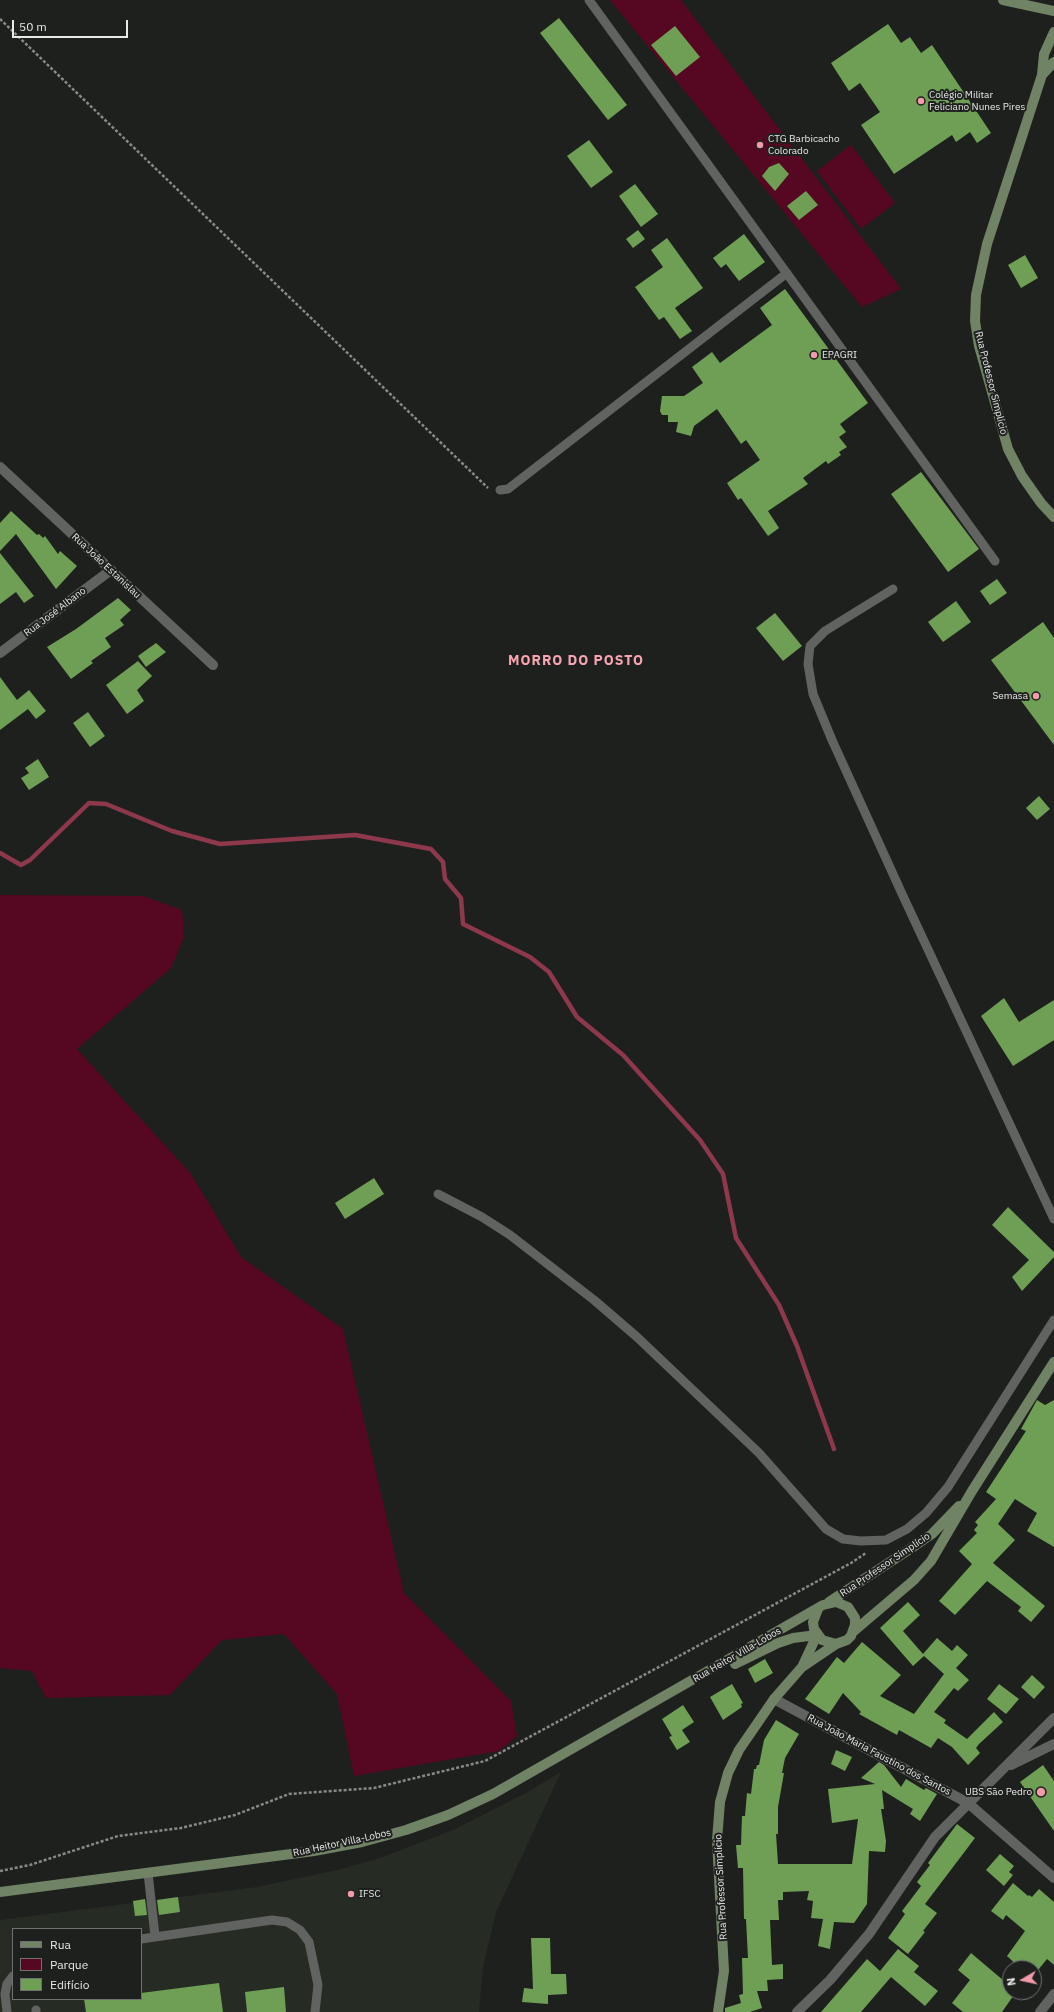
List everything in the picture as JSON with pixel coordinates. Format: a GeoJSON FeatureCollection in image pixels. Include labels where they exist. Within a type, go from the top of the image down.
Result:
{"type":"FeatureCollection","features":[{"type":"Feature","properties":{"kind":"street"},"geometry":{"type":"LineString","coordinates":[[1003,0],[1054,11]]}},
{"type":"Feature","properties":{"kind":"street","name":"Rua Professor Simplício"},"geometry":{"type":"LineString","coordinates":[[1054,32],[1044,54],[1042,76],[987,244],[976,295],[975,321],[981,353],[1008,449],[1022,476],[1041,503],[1054,517]]}},
{"type":"Feature","properties":{"kind":"street","name":"Rua Professor Simplício"},"geometry":{"type":"LineString","coordinates":[[1042,76],[1054,62]]}},
{"type":"Feature","properties":{"kind":"street","name":"Rua João Estanislau"},"geometry":{"type":"LineString","coordinates":[[0,467],[213,665]]}},
{"type":"Feature","properties":{"kind":"street","name":"Rua José Albano"},"geometry":{"type":"LineString","coordinates":[[0,653],[111,570]]}},
{"type":"Feature","properties":{"kind":"street","name":"Rua Professor Simplício"},"geometry":{"type":"LineString","coordinates":[[854,1631],[914,1580],[931,1561],[972,1491],[1054,1362]]}},
{"type":"Feature","properties":{"kind":"street","name":"Rua Professor Simplício"},"geometry":{"type":"LineString","coordinates":[[829,1602],[932,1534],[972,1491]]}},
{"type":"Feature","properties":{"kind":"street"},"geometry":{"type":"LineString","coordinates":[[829,1602],[842,1604],[852,1612],[855,1625],[854,1631],[846,1640],[836,1644],[822,1640],[817,1635],[813,1622],[818,1609],[829,1602]]}},
{"type":"Feature","properties":{"kind":"street","name":"Rua Heitor Villa-Lobos"},"geometry":{"type":"LineString","coordinates":[[0,1892],[314,1851],[362,1842],[406,1830],[448,1815],[493,1794],[818,1609]]}},
{"type":"Feature","properties":{"kind":"street","name":"Rua Professor Simplício"},"geometry":{"type":"LineString","coordinates":[[718,2012],[724,1971],[724,1934],[717,1840],[720,1802],[728,1773],[739,1750],[774,1699],[802,1666],[817,1635]]}},
{"type":"Feature","properties":{"kind":"street","name":"Rua Heitor Villa-Lobos"},"geometry":{"type":"LineString","coordinates":[[656,1702],[778,1643],[793,1638],[817,1635]]}},
{"type":"Feature","properties":{"kind":"street","name":"Rua Professor Simplício"},"geometry":{"type":"LineString","coordinates":[[802,1666],[836,1644]]}},
{"type":"Feature","properties":{"kind":"street","name":"Rua João Maria Faustino dos Santos"},"geometry":{"type":"LineString","coordinates":[[774,1699],[968,1802],[1054,1878]]}},
{"type":"Feature","properties":{"kind":"street"},"geometry":{"type":"LineString","coordinates":[[797,2012],[830,1980],[886,1912],[935,1836],[1054,1718]]}},
{"type":"Feature","properties":{"kind":"street"},"geometry":{"type":"LineString","coordinates":[[1000,1771],[1039,1750],[1054,1744]]}},
{"type":"Feature","properties":{"kind":"street"},"geometry":{"type":"LineString","coordinates":[[1040,2012],[1054,1994]]}},
{"type":"Feature","properties":{"kind":"lane"},"geometry":{"type":"LineString","coordinates":[[589,0],[996,561]]}},
{"type":"Feature","properties":{"kind":"lane"},"geometry":{"type":"LineString","coordinates":[[500,490],[508,489],[787,273]]}},
{"type":"Feature","properties":{"kind":"lane"},"geometry":{"type":"LineString","coordinates":[[893,588],[825,631],[810,646],[808,664],[813,694],[832,740],[909,910],[1054,1218]]}},
{"type":"Feature","properties":{"kind":"lane"},"geometry":{"type":"LineString","coordinates":[[438,1194],[482,1217],[510,1236],[594,1300],[642,1343],[759,1454],[826,1530],[843,1539],[861,1541],[886,1540],[907,1529],[926,1513],[948,1487],[1054,1320]]}},
{"type":"Feature","properties":{"kind":"lane"},"geometry":{"type":"LineString","coordinates":[[148,1873],[155,1936]]}},
{"type":"Feature","properties":{"kind":"lane"},"geometry":{"type":"LineString","coordinates":[[142,1939],[272,1920],[294,1926],[300,1930],[309,1942],[317,1974],[318,1997],[315,2012]]}},
{"type":"Feature","properties":{"kind":"lane"},"geometry":{"type":"LineString","coordinates":[[7,2012],[5,1994],[7,1984],[12,1977]]}},
{"type":"Feature","properties":{"kind":"path"},"geometry":{"type":"LineString","coordinates":[[0,20],[490,490],[500,490]]}},
{"type":"Feature","properties":{"kind":"path"},"geometry":{"type":"LineString","coordinates":[[0,1871],[30,1865],[118,1836],[181,1828],[235,1815],[289,1794],[374,1788],[485,1760],[852,1563],[886,1540]]}},
{"type":"Feature","properties":{"kind":"shaded area","name":"IFSC"},"geometry":{"type":"Polygon","coordinates":[[[561,1772],[496,1912],[483,1967],[479,2012],[0,2012],[0,1920],[257,1887],[337,1870],[377,1859],[453,1830],[526,1793],[561,1772]]]}},
{"type":"Feature","properties":{"kind":"green space","name":"CTG Barbicacho Colorado"},"geometry":{"type":"Polygon","coordinates":[[[610,0],[681,0],[901,289],[862,307],[610,0]]]}},
{"type":"Feature","properties":{"kind":"green space"},"geometry":{"type":"Polygon","coordinates":[[[851,145],[895,203],[861,229],[817,171],[851,145]]]}},
{"type":"Feature","properties":{"kind":"green space"},"geometry":{"type":"Polygon","coordinates":[[[0,895],[143,896],[182,910],[184,937],[171,968],[77,1049],[191,1174],[241,1257],[343,1329],[404,1593],[511,1701],[517,1736],[499,1751],[354,1776],[337,1694],[284,1634],[222,1640],[170,1695],[46,1698],[32,1671],[0,1668],[0,895]]]}},
{"type":"Feature","properties":{"kind":"building"},"geometry":{"type":"Polygon","coordinates":[[[559,18],[627,105],[608,120],[540,33],[559,18]]]}},
{"type":"Feature","properties":{"kind":"building","name":"Colégio Militar Feliciano Nunes Pires"},"geometry":{"type":"Polygon","coordinates":[[[888,24],[901,43],[910,37],[921,53],[932,45],[991,133],[977,143],[970,132],[956,142],[952,135],[894,174],[861,125],[880,112],[860,83],[849,91],[831,63],[888,24]]]}},
{"type":"Feature","properties":{"kind":"building"},"geometry":{"type":"Polygon","coordinates":[[[675,26],[700,57],[676,76],[651,45],[675,26]]]}},
{"type":"Feature","properties":{"kind":"building"},"geometry":{"type":"Polygon","coordinates":[[[589,140],[613,172],[591,188],[567,156],[589,140]]]}},
{"type":"Feature","properties":{"kind":"building"},"geometry":{"type":"Polygon","coordinates":[[[779,163],[789,174],[775,191],[762,176],[769,167],[779,163]]]}},
{"type":"Feature","properties":{"kind":"building"},"geometry":{"type":"Polygon","coordinates":[[[635,184],[658,214],[641,227],[619,196],[635,184]]]}},
{"type":"Feature","properties":{"kind":"building"},"geometry":{"type":"Polygon","coordinates":[[[806,191],[818,205],[799,220],[787,206],[806,191]]]}},
{"type":"Feature","properties":{"kind":"building"},"geometry":{"type":"Polygon","coordinates":[[[638,230],[645,239],[633,248],[626,239],[638,230]]]}},
{"type":"Feature","properties":{"kind":"building"},"geometry":{"type":"Polygon","coordinates":[[[744,234],[765,262],[739,281],[726,264],[721,268],[713,258],[744,234]]]}},
{"type":"Feature","properties":{"kind":"building"},"geometry":{"type":"Polygon","coordinates":[[[667,238],[703,288],[675,308],[692,331],[680,339],[664,317],[659,320],[635,287],[663,267],[651,250],[667,238]]]}},
{"type":"Feature","properties":{"kind":"building"},"geometry":{"type":"Polygon","coordinates":[[[1025,255],[1038,278],[1021,288],[1008,265],[1025,255]]]}},
{"type":"Feature","properties":{"kind":"building"},"geometry":{"type":"Polygon","coordinates":[[[785,289],[868,403],[840,424],[846,432],[839,437],[847,447],[839,452],[841,455],[828,464],[826,461],[803,478],[808,484],[768,511],[779,528],[768,536],[741,498],[738,500],[727,483],[760,460],[746,440],[741,444],[717,409],[694,426],[691,436],[676,432],[678,422],[668,422],[668,415],[662,415],[660,411],[662,396],[684,396],[703,383],[692,367],[712,352],[720,363],[772,325],[760,308],[785,289]]]}},
{"type":"Feature","properties":{"kind":"building"},"geometry":{"type":"Polygon","coordinates":[[[921,472],[979,549],[948,572],[891,494],[921,472]]]}},
{"type":"Feature","properties":{"kind":"building"},"geometry":{"type":"Polygon","coordinates":[[[11,511],[37,535],[39,534],[43,538],[45,536],[58,554],[60,551],[77,566],[56,589],[16,534],[0,551],[0,523],[11,511]]]}},
{"type":"Feature","properties":{"kind":"building"},"geometry":{"type":"Polygon","coordinates":[[[0,553],[34,596],[24,603],[16,592],[0,604],[0,553]]]}},
{"type":"Feature","properties":{"kind":"building"},"geometry":{"type":"Polygon","coordinates":[[[997,579],[1007,593],[990,605],[980,591],[997,579]]]}},
{"type":"Feature","properties":{"kind":"building"},"geometry":{"type":"Polygon","coordinates":[[[118,598],[131,610],[120,620],[124,625],[105,638],[111,647],[91,661],[93,663],[71,679],[47,647],[76,629],[118,598]]]}},
{"type":"Feature","properties":{"kind":"building"},"geometry":{"type":"Polygon","coordinates":[[[956,601],[971,622],[943,642],[928,622],[956,601]]]}},
{"type":"Feature","properties":{"kind":"building"},"geometry":{"type":"Polygon","coordinates":[[[775,613],[802,646],[783,661],[756,628],[775,613]]]}},
{"type":"Feature","properties":{"kind":"building","name":"Semasa"},"geometry":{"type":"Polygon","coordinates":[[[1043,622],[1054,638],[1054,745],[991,660],[1043,622]]]}},
{"type":"Feature","properties":{"kind":"building"},"geometry":{"type":"Polygon","coordinates":[[[156,643],[166,652],[146,667],[138,656],[156,643]]]}},
{"type":"Feature","properties":{"kind":"building"},"geometry":{"type":"Polygon","coordinates":[[[138,661],[152,676],[137,690],[144,701],[127,714],[106,685],[138,661]]]}},
{"type":"Feature","properties":{"kind":"building"},"geometry":{"type":"Polygon","coordinates":[[[0,677],[17,700],[29,690],[46,711],[36,719],[28,709],[0,730],[0,677]]]}},
{"type":"Feature","properties":{"kind":"building"},"geometry":{"type":"Polygon","coordinates":[[[88,712],[105,736],[90,747],[73,723],[88,712]]]}},
{"type":"Feature","properties":{"kind":"building"},"geometry":{"type":"Polygon","coordinates":[[[38,759],[49,777],[29,790],[21,778],[29,773],[25,768],[38,759]]]}},
{"type":"Feature","properties":{"kind":"building"},"geometry":{"type":"Polygon","coordinates":[[[1039,796],[1050,809],[1037,820],[1026,808],[1039,796]]]}},
{"type":"Feature","properties":{"kind":"building"},"geometry":{"type":"Polygon","coordinates":[[[1004,998],[1019,1022],[1054,1000],[1054,1040],[1013,1066],[981,1016],[1004,998]]]}},
{"type":"Feature","properties":{"kind":"building"},"geometry":{"type":"Polygon","coordinates":[[[374,1178],[384,1194],[345,1219],[335,1203],[374,1178]]]}},
{"type":"Feature","properties":{"kind":"building"},"geometry":{"type":"Polygon","coordinates":[[[1008,1207],[1054,1252],[1054,1257],[1022,1291],[1012,1277],[1029,1260],[992,1225],[1008,1207]]]}},
{"type":"Feature","properties":{"kind":"building"},"geometry":{"type":"Polygon","coordinates":[[[1037,1400],[1045,1405],[1054,1400],[1054,1547],[1027,1531],[1037,1513],[1015,1499],[998,1524],[1015,1540],[993,1563],[1045,1606],[1031,1622],[1018,1611],[1021,1607],[987,1581],[955,1615],[939,1601],[972,1564],[959,1551],[977,1533],[974,1530],[978,1525],[975,1522],[996,1499],[986,1492],[1026,1431],[1021,1429],[1037,1400]]]}},
{"type":"Feature","properties":{"kind":"building"},"geometry":{"type":"Polygon","coordinates":[[[908,1602],[920,1615],[903,1631],[923,1654],[937,1638],[952,1651],[957,1645],[968,1655],[956,1668],[969,1680],[958,1691],[954,1688],[934,1712],[946,1720],[944,1723],[967,1739],[994,1712],[1003,1722],[979,1744],[976,1748],[980,1753],[968,1765],[952,1747],[938,1738],[931,1748],[899,1730],[897,1735],[859,1714],[861,1712],[843,1693],[829,1714],[805,1699],[837,1657],[844,1663],[862,1642],[901,1675],[880,1696],[914,1714],[944,1674],[924,1656],[913,1666],[880,1628],[908,1602]]]}},
{"type":"Feature","properties":{"kind":"building"},"geometry":{"type":"Polygon","coordinates":[[[765,1659],[773,1673],[755,1683],[748,1669],[765,1659]]]}},
{"type":"Feature","properties":{"kind":"building"},"geometry":{"type":"Polygon","coordinates":[[[1032,1675],[1045,1687],[1034,1699],[1021,1687],[1032,1675]]]}},
{"type":"Feature","properties":{"kind":"building"},"geometry":{"type":"Polygon","coordinates":[[[732,1684],[743,1703],[741,1704],[742,1707],[723,1720],[710,1697],[732,1684]]]}},
{"type":"Feature","properties":{"kind":"building"},"geometry":{"type":"Polygon","coordinates":[[[999,1684],[1019,1699],[1006,1714],[987,1699],[999,1684]]]}},
{"type":"Feature","properties":{"kind":"building"},"geometry":{"type":"Polygon","coordinates":[[[683,1705],[694,1722],[682,1730],[690,1742],[677,1750],[669,1737],[672,1736],[662,1719],[683,1705]]]}},
{"type":"Feature","properties":{"kind":"building"},"geometry":{"type":"Polygon","coordinates":[[[776,1720],[799,1734],[785,1758],[782,1773],[784,1773],[778,1807],[778,1834],[776,1834],[778,1864],[852,1864],[858,1819],[832,1823],[828,1789],[875,1784],[861,1778],[879,1762],[884,1765],[901,1787],[906,1779],[924,1790],[926,1788],[937,1794],[920,1821],[910,1814],[913,1809],[882,1790],[884,1809],[881,1809],[886,1841],[885,1852],[869,1851],[867,1904],[854,1923],[834,1922],[830,1949],[818,1946],[823,1919],[811,1918],[813,1901],[807,1900],[809,1891],[783,1892],[783,1900],[778,1900],[779,1920],[770,1920],[772,1965],[783,1964],[783,1979],[767,1980],[768,1991],[757,1991],[762,2008],[750,2012],[725,2012],[725,2008],[741,2003],[739,1995],[743,1994],[742,1958],[748,1958],[746,1919],[744,1919],[743,1868],[738,1868],[736,1845],[741,1845],[742,1816],[745,1816],[747,1793],[751,1794],[754,1769],[756,1769],[757,1765],[759,1765],[764,1740],[776,1720]]]}},
{"type":"Feature","properties":{"kind":"building"},"geometry":{"type":"Polygon","coordinates":[[[836,1750],[852,1757],[845,1771],[831,1764],[836,1750]]]}},
{"type":"Feature","properties":{"kind":"building","name":"UBS São Pedro"},"geometry":{"type":"Polygon","coordinates":[[[1043,1765],[1054,1781],[1054,1831],[1020,1782],[1043,1765]]]}},
{"type":"Feature","properties":{"kind":"building"},"geometry":{"type":"Polygon","coordinates":[[[957,1824],[975,1838],[925,1904],[937,1913],[908,1954],[888,1938],[905,1914],[902,1911],[921,1886],[917,1882],[930,1865],[928,1863],[957,1824]]]}},
{"type":"Feature","properties":{"kind":"building"},"geometry":{"type":"Polygon","coordinates":[[[1000,1854],[1014,1866],[1009,1872],[1013,1875],[1004,1886],[986,1870],[1000,1854]]]}},
{"type":"Feature","properties":{"kind":"building"},"geometry":{"type":"Polygon","coordinates":[[[1013,1883],[1028,1896],[1029,1895],[1032,1897],[1039,1889],[1054,1902],[1054,1965],[1047,1959],[1042,1965],[1042,1960],[1011,1960],[1007,1956],[1025,1931],[1006,1915],[1003,1920],[991,1911],[1013,1883]]]}},
{"type":"Feature","properties":{"kind":"building"},"geometry":{"type":"Polygon","coordinates":[[[178,1897],[180,1912],[159,1915],[157,1900],[178,1897]]]}},
{"type":"Feature","properties":{"kind":"building"},"geometry":{"type":"Polygon","coordinates":[[[145,1899],[147,1915],[135,1916],[133,1901],[145,1899]]]}},
{"type":"Feature","properties":{"kind":"building"},"geometry":{"type":"Polygon","coordinates":[[[531,1938],[550,1938],[551,1974],[566,1974],[567,1994],[548,1995],[548,2004],[522,2002],[524,1988],[533,1989],[531,1938]]]}},
{"type":"Feature","properties":{"kind":"building"},"geometry":{"type":"Polygon","coordinates":[[[898,1949],[919,1966],[914,1972],[938,1991],[925,2006],[891,1977],[861,2012],[821,2012],[867,1959],[880,1971],[898,1949]]]}},
{"type":"Feature","properties":{"kind":"building"},"geometry":{"type":"Polygon","coordinates":[[[971,1953],[1002,1979],[1002,2000],[1010,2000],[1002,2012],[963,2012],[952,2003],[970,1980],[958,1970],[971,1953]]]}},
{"type":"Feature","properties":{"kind":"building"},"geometry":{"type":"Polygon","coordinates":[[[219,1983],[223,2012],[86,2012],[84,2000],[142,2000],[142,1993],[219,1983]]]}},
{"type":"Feature","properties":{"kind":"building"},"geometry":{"type":"Polygon","coordinates":[[[284,1987],[286,2012],[247,2012],[245,1992],[284,1987]]]}},
{"type":"Feature","properties":{"kind":"waterway"},"geometry":{"type":"LineString","coordinates":[[0,853],[21,865],[30,860],[89,803],[106,804],[172,831],[220,844],[355,835],[431,849],[443,862],[445,879],[461,898],[463,924],[530,957],[549,972],[577,1017],[623,1055],[700,1140],[723,1174],[736,1238],[779,1305],[797,1346],[834,1449]]}},
{"type":"Feature","properties":{"kind":"place","name":"Colégio Militar Feliciano Nunes Pires"},"geometry":{"type":"Point","coordinates":[921,101]}},
{"type":"Feature","properties":{"kind":"place","name":"CTG Barbicacho Colorado"},"geometry":{"type":"Point","coordinates":[760,145]}},
{"type":"Feature","properties":{"kind":"place","name":"EPAGRI"},"geometry":{"type":"Point","coordinates":[814,355]}},
{"type":"Feature","properties":{"kind":"place","name":"Semasa"},"geometry":{"type":"Point","coordinates":[1036,696]}},
{"type":"Feature","properties":{"kind":"place","name":"UBS São Pedro"},"geometry":{"type":"Point","coordinates":[1041,1792]}},
{"type":"Feature","properties":{"kind":"place","name":"IFSC"},"geometry":{"type":"Point","coordinates":[351,1894]}},
{"type":"Feature","properties":{"kind":"district","name":"MORRO DO POSTO"},"geometry":{"type":"Point","coordinates":[576,661]}}]}
